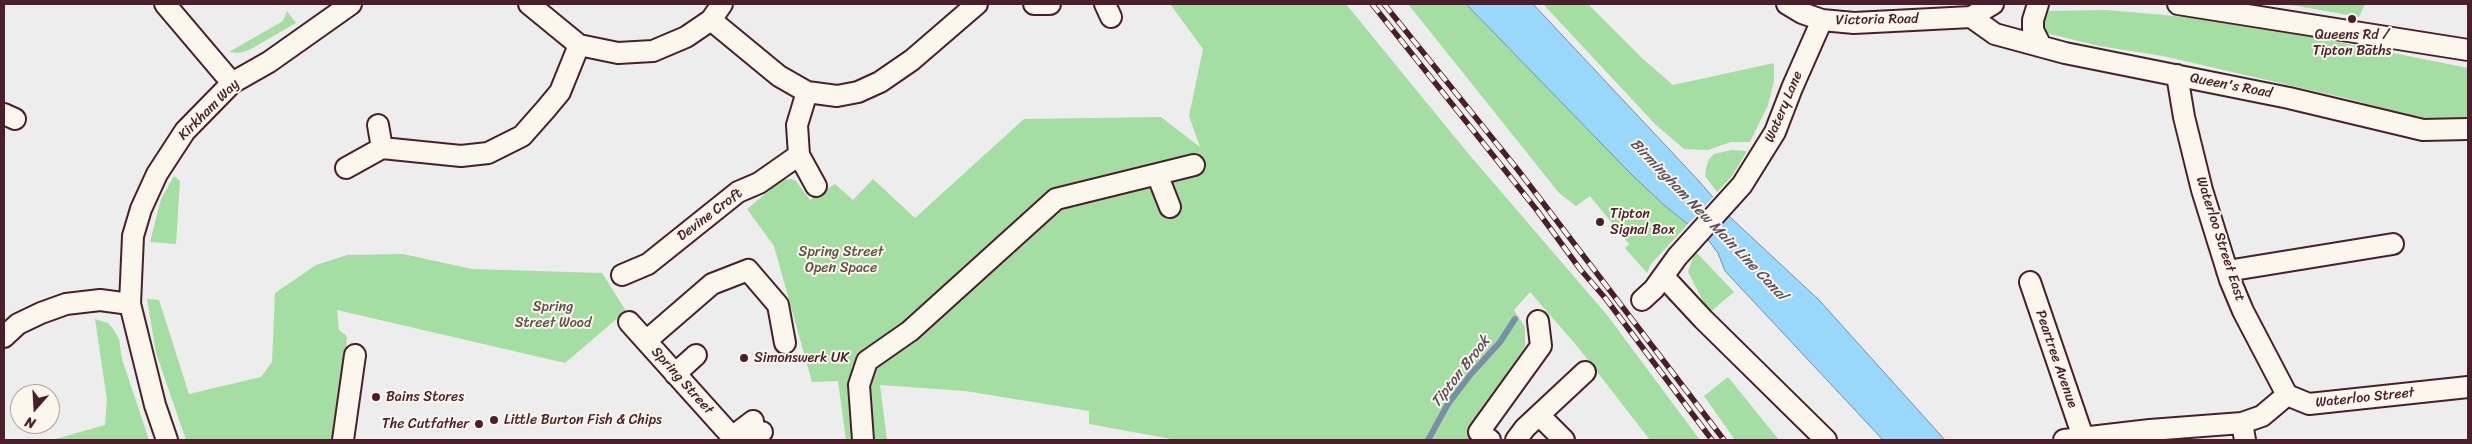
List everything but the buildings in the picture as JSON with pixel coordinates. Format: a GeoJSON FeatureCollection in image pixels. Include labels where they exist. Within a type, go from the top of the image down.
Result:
{"type":"FeatureCollection","features":[{"type":"Feature","properties":{"kind":"street"},"geometry":{"type":"LineString","coordinates":[[165,4],[232,83]]}},
{"type":"Feature","properties":{"kind":"street","name":"Kirkham Way"},"geometry":{"type":"LineString","coordinates":[[167,440],[155,405],[130,304],[133,236],[145,200],[157,174],[185,131],[232,83],[268,62],[351,4]]}},
{"type":"Feature","properties":{"kind":"street"},"geometry":{"type":"LineString","coordinates":[[529,4],[578,45],[618,53],[653,51],[686,37],[717,12],[779,76],[807,92],[837,96],[858,92],[880,82],[912,60],[977,4]]}},
{"type":"Feature","properties":{"kind":"street"},"geometry":{"type":"LineString","coordinates":[[1034,4],[1050,4]]}},
{"type":"Feature","properties":{"kind":"street","name":"Victoria Road"},"geometry":{"type":"LineString","coordinates":[[1787,4],[1802,13],[1822,20],[1854,23],[1972,17],[1993,4]]}},
{"type":"Feature","properties":{"kind":"street"},"geometry":{"type":"LineString","coordinates":[[2038,4],[2032,30],[2041,46]]}},
{"type":"Feature","properties":{"kind":"street"},"geometry":{"type":"LineString","coordinates":[[2178,4],[2468,50]]}},
{"type":"Feature","properties":{"kind":"street","name":"Queen's Road"},"geometry":{"type":"LineString","coordinates":[[1972,17],[1995,34],[2041,46],[2289,98],[2423,130],[2468,129]]}},
{"type":"Feature","properties":{"kind":"street","name":"Watery Lane"},"geometry":{"type":"LineString","coordinates":[[1642,300],[1664,277],[1677,257],[1742,185],[1775,132],[1822,20]]}},
{"type":"Feature","properties":{"kind":"street"},"geometry":{"type":"LineString","coordinates":[[346,168],[382,148],[461,156],[488,153],[522,136],[560,92],[578,45]]}},
{"type":"Feature","properties":{"kind":"street","name":"Waterloo Street East"},"geometry":{"type":"LineString","coordinates":[[2177,75],[2184,117],[2202,190],[2227,271],[2243,311],[2288,395]]}},
{"type":"Feature","properties":{"kind":"street"},"geometry":{"type":"LineString","coordinates":[[807,92],[797,124],[799,155],[816,186]]}},
{"type":"Feature","properties":{"kind":"street"},"geometry":{"type":"LineString","coordinates":[[378,125],[382,148]]}},
{"type":"Feature","properties":{"kind":"street","name":"Devine Croft"},"geometry":{"type":"LineString","coordinates":[[622,275],[648,264],[738,192],[759,183],[799,155]]}},
{"type":"Feature","properties":{"kind":"street"},"geometry":{"type":"LineString","coordinates":[[863,440],[859,385],[868,361],[910,331],[1056,199],[1194,165]]}},
{"type":"Feature","properties":{"kind":"street"},"geometry":{"type":"LineString","coordinates":[[1157,174],[1170,207]]}},
{"type":"Feature","properties":{"kind":"street"},"geometry":{"type":"LineString","coordinates":[[2227,271],[2394,244]]}},
{"type":"Feature","properties":{"kind":"street"},"geometry":{"type":"LineString","coordinates":[[646,341],[712,284],[748,270],[778,305],[785,343]]}},
{"type":"Feature","properties":{"kind":"street"},"geometry":{"type":"LineString","coordinates":[[1664,277],[1703,319],[1826,440]]}},
{"type":"Feature","properties":{"kind":"street","name":"Peartree Avenue"},"geometry":{"type":"LineString","coordinates":[[2030,282],[2074,439]]}},
{"type":"Feature","properties":{"kind":"street"},"geometry":{"type":"LineString","coordinates":[[4,337],[18,324],[66,304],[100,300],[130,304]]}},
{"type":"Feature","properties":{"kind":"street"},"geometry":{"type":"LineString","coordinates":[[1490,440],[1479,432],[1541,346],[1538,321]]}},
{"type":"Feature","properties":{"kind":"street","name":"Spring Street"},"geometry":{"type":"LineString","coordinates":[[629,322],[734,439]]}},
{"type":"Feature","properties":{"kind":"street"},"geometry":{"type":"LineString","coordinates":[[343,440],[355,355]]}},
{"type":"Feature","properties":{"kind":"street"},"geometry":{"type":"LineString","coordinates":[[675,374],[696,355]]}},
{"type":"Feature","properties":{"kind":"street"},"geometry":{"type":"LineString","coordinates":[[1564,440],[1527,428],[1585,372]]}},
{"type":"Feature","properties":{"kind":"street","name":"Waterloo Street"},"geometry":{"type":"LineString","coordinates":[[2288,395],[2308,404],[2468,387]]}},
{"type":"Feature","properties":{"kind":"street"},"geometry":{"type":"LineString","coordinates":[[2074,439],[2244,432],[2288,395]]}},
{"type":"Feature","properties":{"kind":"street"},"geometry":{"type":"LineString","coordinates":[[734,439],[756,431]]}},
{"type":"Feature","properties":{"kind":"green space","name":"Spring Street Open Space"},"geometry":{"type":"Polygon","coordinates":[[[1170,4],[1346,4],[1467,152],[1607,315],[1700,440],[1650,440],[1577,346],[1530,292],[1514,310],[1525,327],[1525,347],[1466,434],[1476,440],[1177,440],[1089,424],[1089,411],[965,391],[880,385],[887,440],[846,440],[838,381],[812,382],[774,246],[747,209],[782,180],[792,179],[796,181],[810,200],[835,184],[853,200],[873,179],[915,218],[1024,119],[1161,117],[1200,147],[1189,116],[1203,49],[1170,4]]]}},
{"type":"Feature","properties":{"kind":"green space"},"geometry":{"type":"Polygon","coordinates":[[[1408,4],[1466,4],[1631,174],[1665,206],[1688,224],[1651,264],[1647,273],[1625,248],[1629,244],[1590,196],[1576,206],[1559,193],[1408,4]]]}},
{"type":"Feature","properties":{"kind":"green space"},"geometry":{"type":"Polygon","coordinates":[[[1543,4],[1588,4],[1643,59],[1673,85],[1774,63],[1774,81],[1768,105],[1750,142],[1731,142],[1708,150],[1684,149],[1655,124],[1543,4]]]}},
{"type":"Feature","properties":{"kind":"green space"},"geometry":{"type":"Polygon","coordinates":[[[2286,4],[2365,4],[2359,17],[2286,4]]]}},
{"type":"Feature","properties":{"kind":"green space"},"geometry":{"type":"Polygon","coordinates":[[[2107,10],[2233,21],[2468,68],[2468,119],[2417,118],[2349,99],[2163,56],[2099,46],[2042,32],[2038,17],[2046,11],[2107,10]]]}},
{"type":"Feature","properties":{"kind":"green space"},"geometry":{"type":"Polygon","coordinates":[[[287,11],[296,23],[249,50],[239,53],[229,52],[283,21],[287,11]]]}},
{"type":"Feature","properties":{"kind":"green space"},"geometry":{"type":"Polygon","coordinates":[[[1732,150],[1747,151],[1732,176],[1717,192],[1705,176],[1709,159],[1714,154],[1732,150]]]}},
{"type":"Feature","properties":{"kind":"green space"},"geometry":{"type":"Polygon","coordinates":[[[174,176],[180,181],[176,244],[150,242],[161,199],[174,176]]]}},
{"type":"Feature","properties":{"kind":"green space"},"geometry":{"type":"Polygon","coordinates":[[[1695,251],[1734,292],[1709,313],[1688,272],[1695,251]]]}},
{"type":"Feature","properties":{"kind":"green space","name":"Spring Street Wood"},"geometry":{"type":"Polygon","coordinates":[[[403,254],[472,269],[602,273],[626,311],[565,363],[337,310],[339,330],[347,336],[339,440],[186,440],[156,353],[147,299],[159,300],[189,394],[261,377],[272,362],[275,293],[316,265],[347,255],[403,254]]]}},
{"type":"Feature","properties":{"kind":"green space"},"geometry":{"type":"Polygon","coordinates":[[[95,319],[108,323],[119,339],[122,359],[149,440],[52,440],[105,425],[107,400],[95,319]]]}},
{"type":"Feature","properties":{"kind":"green space"},"geometry":{"type":"Polygon","coordinates":[[[1728,377],[1779,440],[1735,440],[1704,396],[1728,377]]]}},
{"type":"Feature","properties":{"kind":"water","name":"Birmingham New Main Line Canal"},"geometry":{"type":"Polygon","coordinates":[[[1466,4],[1533,4],[1698,180],[1731,218],[1819,300],[1945,440],[1883,440],[1725,271],[1718,253],[1709,241],[1665,206],[1631,174],[1466,4]]]}},
{"type":"Feature","properties":{"kind":"pier"},"geometry":{"type":"Polygon","coordinates":[[[1715,195],[1731,214],[1705,241],[1686,226],[1715,195]]]}},
{"type":"Feature","properties":{"kind":"waterway","name":"Tipton Brook"},"geometry":{"type":"LineString","coordinates":[[1428,440],[1448,404],[1471,374],[1500,342],[1515,319]]}},
{"type":"Feature","properties":{"kind":"railway"},"geometry":{"type":"LineString","coordinates":[[1372,4],[1536,209],[1712,440]]}},
{"type":"Feature","properties":{"kind":"railway"},"geometry":{"type":"LineString","coordinates":[[1384,4],[1518,170],[1724,440]]}},
{"type":"Feature","properties":{"kind":"place","name":"Queens Rd / Tipton Baths"},"geometry":{"type":"Point","coordinates":[2352,19]}},
{"type":"Feature","properties":{"kind":"place","name":"Tipton Signal Box"},"geometry":{"type":"Point","coordinates":[1600,222]}},
{"type":"Feature","properties":{"kind":"place","name":"Simonswerk UK"},"geometry":{"type":"Point","coordinates":[744,358]}},
{"type":"Feature","properties":{"kind":"place","name":"Bains Stores"},"geometry":{"type":"Point","coordinates":[376,397]}},
{"type":"Feature","properties":{"kind":"place","name":"Little Burton Fish & Chips"},"geometry":{"type":"Point","coordinates":[494,420]}},
{"type":"Feature","properties":{"kind":"place","name":"The Cutfather"},"geometry":{"type":"Point","coordinates":[479,424]}}]}
